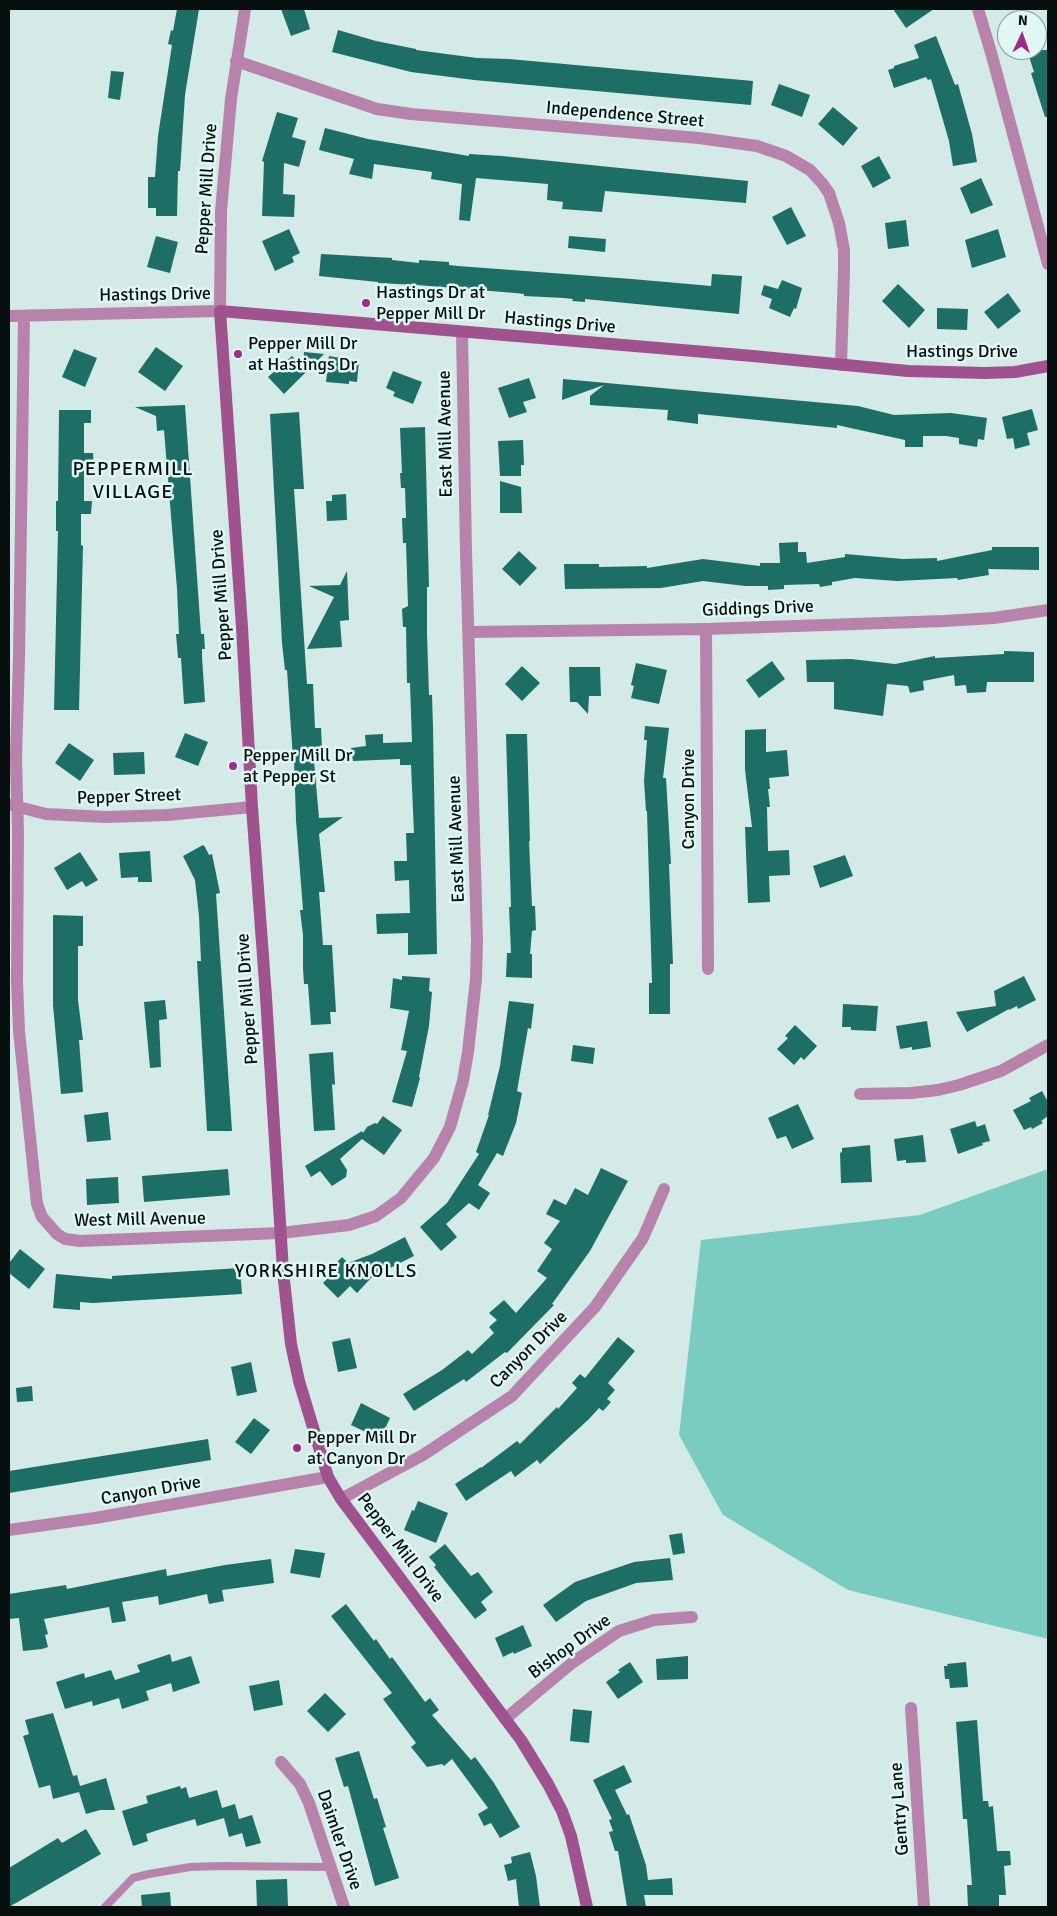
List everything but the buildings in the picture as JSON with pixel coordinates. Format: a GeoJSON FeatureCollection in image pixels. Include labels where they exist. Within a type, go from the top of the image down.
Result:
{"type":"FeatureCollection","features":[{"type":"Feature","properties":{"kind":"street","name":"Pepper Mill Drive"},"geometry":{"type":"LineString","coordinates":[[245,9],[236,62],[221,212],[220,311],[286,1307],[292,1344],[306,1407],[328,1477],[341,1499],[529,1752],[562,1811],[575,1851],[586,1907]]}},
{"type":"Feature","properties":{"kind":"street"},"geometry":{"type":"LineString","coordinates":[[978,9],[1048,264]]}},
{"type":"Feature","properties":{"kind":"street","name":"Independence Street"},"geometry":{"type":"LineString","coordinates":[[236,62],[377,109],[411,114],[699,138],[757,146],[786,156],[810,170],[822,183],[828,193],[839,223],[843,239],[844,272],[841,365]]}},
{"type":"Feature","properties":{"kind":"street","name":"Hastings Drive"},"geometry":{"type":"LineString","coordinates":[[9,316],[220,311],[952,374],[1015,372],[1048,366]]}},
{"type":"Feature","properties":{"kind":"street","name":"West Mill Avenue"},"geometry":{"type":"LineString","coordinates":[[24,316],[19,657],[13,806],[19,1022],[35,1194],[42,1217],[61,1237],[80,1241],[281,1233]]}},
{"type":"Feature","properties":{"kind":"street","name":"East Mill Avenue"},"geometry":{"type":"LineString","coordinates":[[281,1233],[348,1225],[376,1216],[406,1193],[434,1158],[450,1127],[468,1052],[476,979],[477,940],[462,333]]}},
{"type":"Feature","properties":{"kind":"street","name":"Giddings Drive"},"geometry":{"type":"LineString","coordinates":[[469,632],[706,629],[954,620],[994,618],[1048,610]]}},
{"type":"Feature","properties":{"kind":"street","name":"Canyon Drive"},"geometry":{"type":"LineString","coordinates":[[706,629],[708,969]]}},
{"type":"Feature","properties":{"kind":"street","name":"Pepper Street"},"geometry":{"type":"LineString","coordinates":[[13,806],[46,814],[106,817],[167,815],[252,807]]}},
{"type":"Feature","properties":{"kind":"street"},"geometry":{"type":"LineString","coordinates":[[860,1094],[911,1093],[959,1085],[1001,1071],[1048,1045]]}},
{"type":"Feature","properties":{"kind":"street","name":"Canyon Drive"},"geometry":{"type":"LineString","coordinates":[[341,1499],[422,1455],[512,1396],[595,1307],[643,1238],[664,1189]]}},
{"type":"Feature","properties":{"kind":"street","name":"Canyon Drive"},"geometry":{"type":"LineString","coordinates":[[9,1530],[95,1518],[328,1477]]}},
{"type":"Feature","properties":{"kind":"street","name":"Bishop Drive"},"geometry":{"type":"LineString","coordinates":[[505,1719],[572,1663],[619,1631],[654,1620],[670,1617],[692,1617]]}},
{"type":"Feature","properties":{"kind":"street","name":"Gentry Lane"},"geometry":{"type":"LineString","coordinates":[[911,1708],[924,1907]]}},
{"type":"Feature","properties":{"kind":"street","name":"Daimler Drive"},"geometry":{"type":"LineString","coordinates":[[281,1762],[300,1784],[305,1793],[344,1907]]}},
{"type":"Feature","properties":{"kind":"lane"},"geometry":{"type":"LineString","coordinates":[[105,1907],[134,1878],[149,1874],[190,1867],[330,1866]]}},
{"type":"Feature","properties":{"kind":"shaded area"},"geometry":{"type":"Polygon","coordinates":[[[1048,1169],[1048,1639],[848,1590],[723,1515],[679,1435],[701,1240],[920,1215],[1048,1169]]]}},
{"type":"Feature","properties":{"kind":"place","name":"Hastings Dr at Pepper Mill Dr"},"geometry":{"type":"Point","coordinates":[366,303]}},
{"type":"Feature","properties":{"kind":"place","name":"Pepper Mill Dr at Hastings Dr"},"geometry":{"type":"Point","coordinates":[238,354]}},
{"type":"Feature","properties":{"kind":"place","name":"Pepper Mill Dr at Pepper St"},"geometry":{"type":"Point","coordinates":[233,766]}},
{"type":"Feature","properties":{"kind":"place","name":"Pepper Mill Dr at Canyon Dr"},"geometry":{"type":"Point","coordinates":[297,1448]}},
{"type":"Feature","properties":{"kind":"district","name":"PEPPERMILL VILLAGE"},"geometry":{"type":"Point","coordinates":[133,482]}},
{"type":"Feature","properties":{"kind":"district","name":"YORKSHIRE KNOLLS"},"geometry":{"type":"Point","coordinates":[326,1272]}}]}
